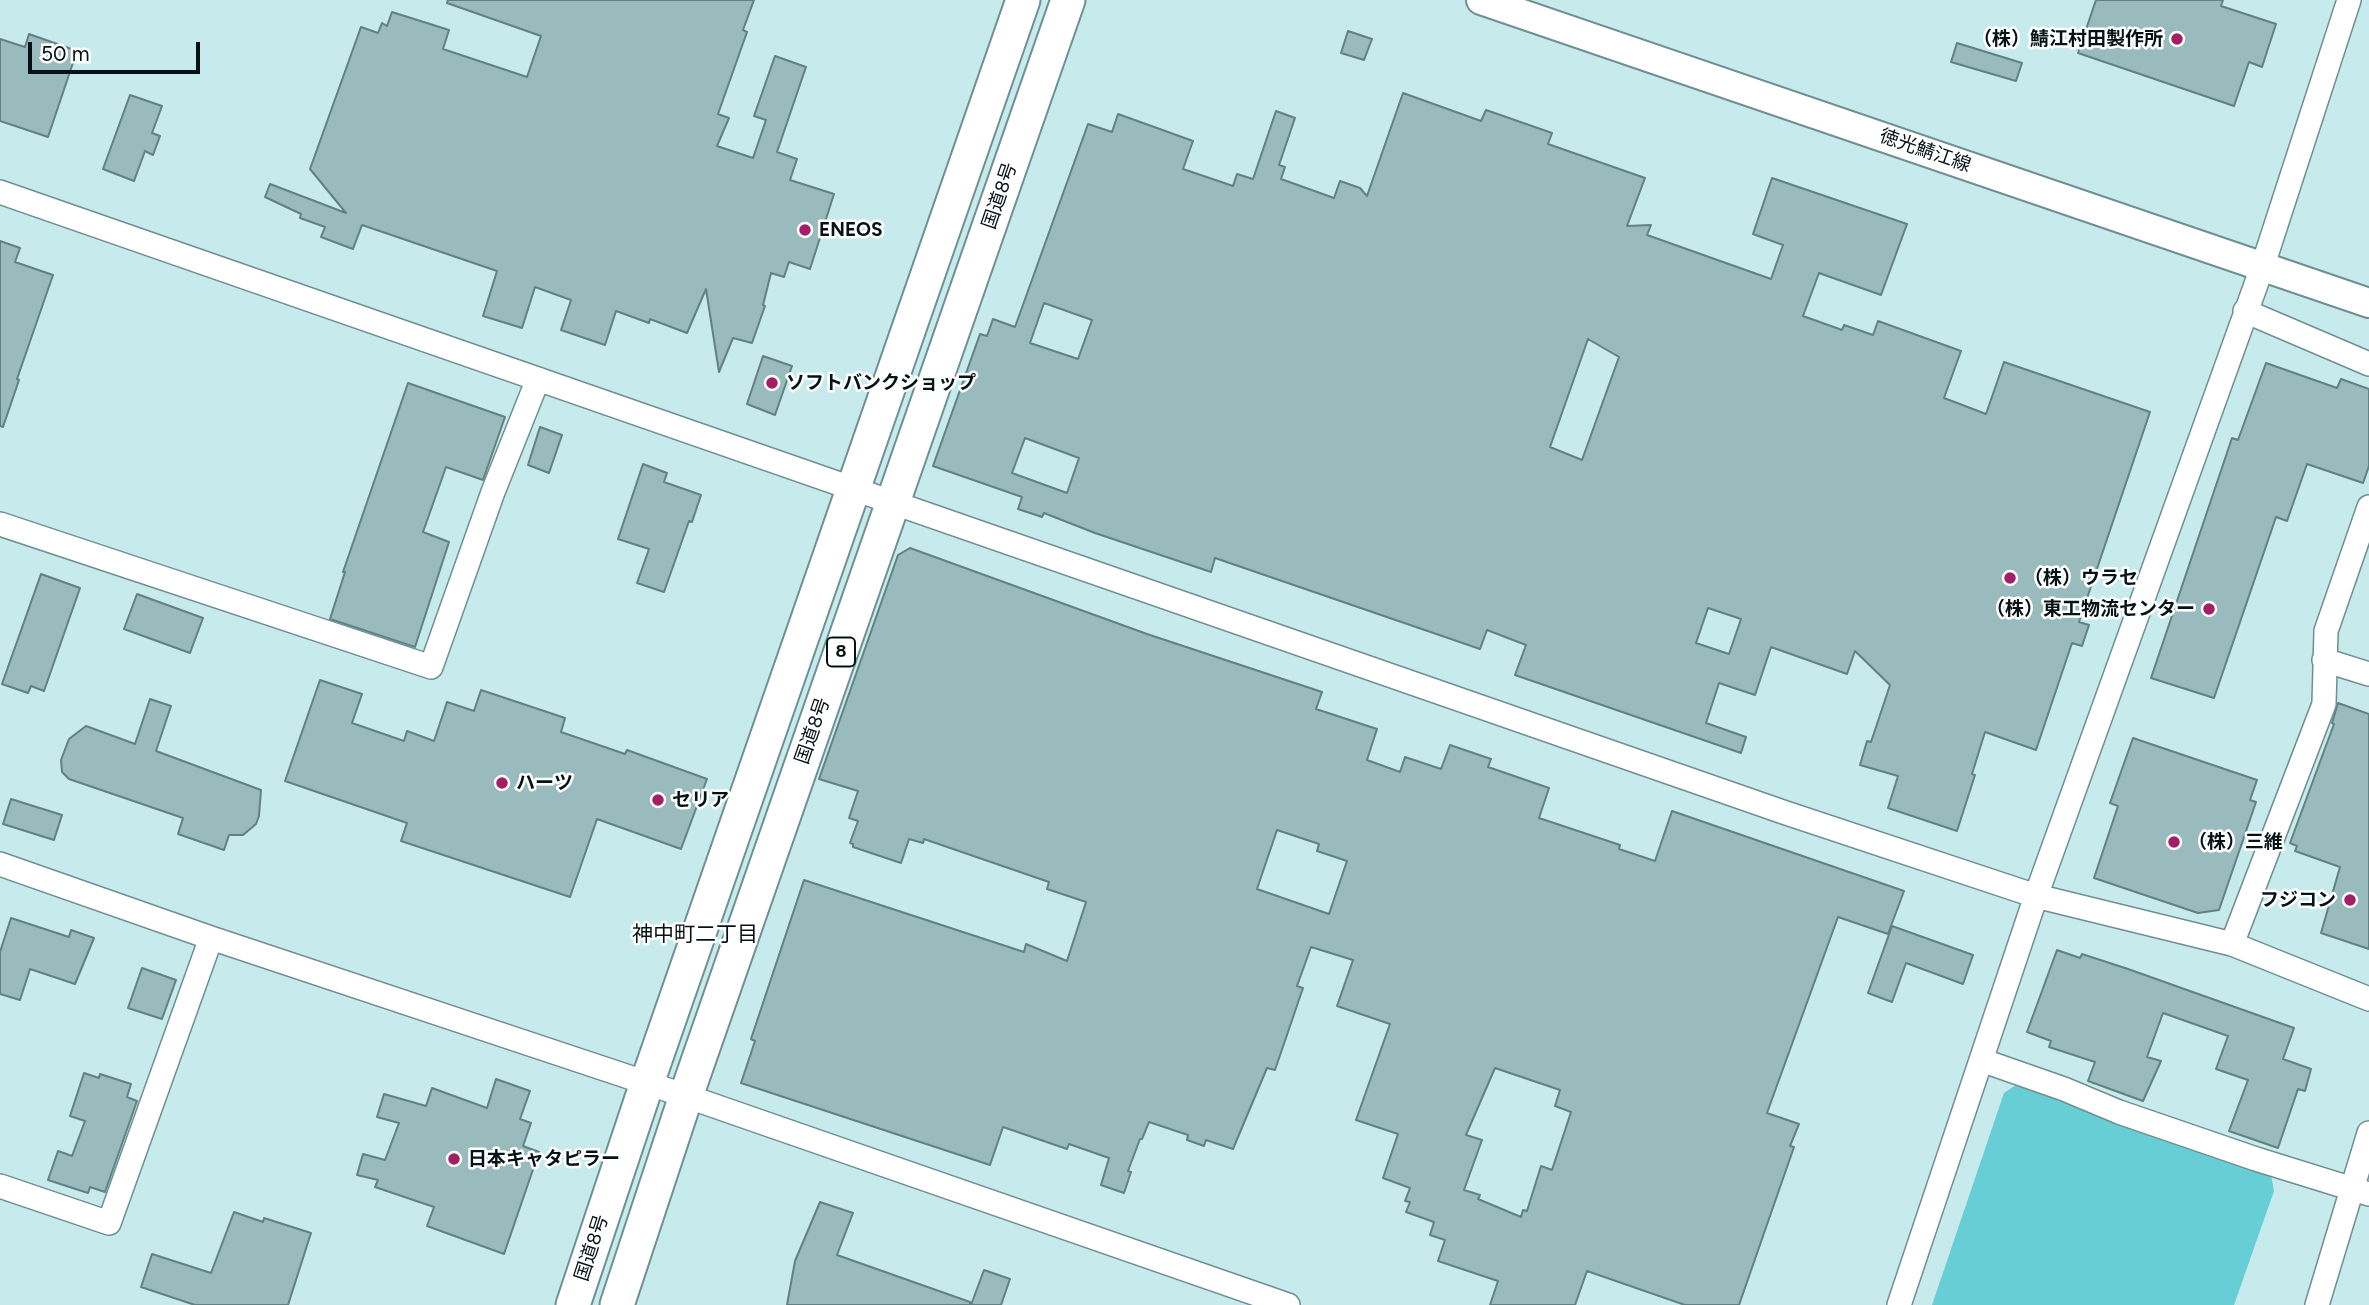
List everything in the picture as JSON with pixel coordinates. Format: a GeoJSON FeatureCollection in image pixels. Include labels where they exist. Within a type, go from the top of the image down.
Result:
{"type":"FeatureCollection","features":[{"type":"Feature","properties":{"kind":"highway","name":"国道8号"},"geometry":{"type":"LineString","coordinates":[[573,1305],[647,1083],[1023,0]]}},
{"type":"Feature","properties":{"kind":"highway","name":"国道8号"},"geometry":{"type":"LineString","coordinates":[[617,1305],[686,1096],[1068,0]]}},
{"type":"Feature","properties":{"kind":"main road","name":"徳光鯖江線"},"geometry":{"type":"LineString","coordinates":[[1481,0],[2369,303]]}},
{"type":"Feature","properties":{"kind":"street"},"geometry":{"type":"LineString","coordinates":[[1899,1305],[2036,896],[2263,265],[2349,0]]}},
{"type":"Feature","properties":{"kind":"street"},"geometry":{"type":"LineString","coordinates":[[0,192],[1786,813],[2036,896],[2232,944],[2369,999]]}},
{"type":"Feature","properties":{"kind":"street"},"geometry":{"type":"LineString","coordinates":[[2245,311],[2369,364]]}},
{"type":"Feature","properties":{"kind":"street"},"geometry":{"type":"LineString","coordinates":[[0,524],[430,667],[492,492],[538,379]]}},
{"type":"Feature","properties":{"kind":"street"},"geometry":{"type":"LineString","coordinates":[[2232,944],[2324,704],[2326,631],[2369,507]]}},
{"type":"Feature","properties":{"kind":"street"},"geometry":{"type":"LineString","coordinates":[[2324,660],[2369,674]]}},
{"type":"Feature","properties":{"kind":"street"},"geometry":{"type":"LineString","coordinates":[[0,864],[211,938],[686,1096],[1288,1305]]}},
{"type":"Feature","properties":{"kind":"street"},"geometry":{"type":"LineString","coordinates":[[0,1186],[109,1223],[211,938]]}},
{"type":"Feature","properties":{"kind":"street"},"geometry":{"type":"LineString","coordinates":[[1981,1060],[2064,1089],[2119,1112],[2360,1191]]}},
{"type":"Feature","properties":{"kind":"street"},"geometry":{"type":"LineString","coordinates":[[2317,1305],[2360,1191],[2369,1133]]}},
{"type":"Feature","properties":{"kind":"shaded area"},"geometry":{"type":"Polygon","coordinates":[[[2019,1083],[2270,1170],[2274,1191],[2234,1305],[1932,1305],[2004,1093],[2019,1083]]]}},
{"type":"Feature","properties":{"kind":"building"},"geometry":{"type":"Polygon","coordinates":[[[448,0],[754,0],[743,30],[747,32],[718,114],[729,118],[717,146],[753,158],[766,120],[754,116],[775,56],[806,67],[777,152],[797,159],[790,180],[834,194],[810,269],[789,262],[784,277],[771,273],[763,305],[765,306],[752,343],[733,338],[719,372],[706,289],[687,333],[650,319],[649,323],[616,311],[605,345],[561,330],[571,300],[535,287],[522,328],[483,316],[497,271],[362,225],[353,249],[321,237],[325,227],[300,218],[301,214],[265,197],[270,184],[346,213],[310,169],[361,27],[378,33],[382,23],[387,26],[392,12],[449,30],[443,49],[527,77],[541,36],[447,3],[448,0]]]}},
{"type":"Feature","properties":{"kind":"building","name":"（株）鯖江村田製作所"},"geometry":{"type":"Polygon","coordinates":[[[2096,0],[2223,0],[2221,6],[2276,24],[2262,67],[2249,62],[2234,106],[2078,53],[2096,0]]]}},
{"type":"Feature","properties":{"kind":"building"},"geometry":{"type":"Polygon","coordinates":[[[1348,31],[1372,39],[1364,60],[1341,53],[1348,31]]]}},
{"type":"Feature","properties":{"kind":"building"},"geometry":{"type":"Polygon","coordinates":[[[29,34],[77,51],[48,137],[0,121],[0,39],[25,47],[29,34]]]}},
{"type":"Feature","properties":{"kind":"building"},"geometry":{"type":"Polygon","coordinates":[[[1957,43],[2022,63],[2016,81],[1951,62],[1957,43]]]}},
{"type":"Feature","properties":{"kind":"building"},"geometry":{"type":"Polygon","coordinates":[[[1403,93],[1481,121],[1486,110],[1552,133],[1548,144],[1645,178],[1627,226],[1651,225],[1647,235],[1771,279],[1783,245],[1753,234],[1772,178],[1907,224],[1881,295],[1819,273],[1803,316],[1842,330],[1844,325],[1873,335],[1878,321],[1961,351],[1944,398],[1986,414],[2004,362],[2150,412],[2079,622],[2089,625],[2082,646],[2072,643],[2036,750],[1985,732],[1957,831],[1888,808],[1898,776],[1860,765],[1867,741],[1871,742],[1890,685],[1855,651],[1847,674],[1771,647],[1755,695],[1719,683],[1706,723],[1746,737],[1741,753],[1515,675],[1526,645],[1487,630],[1480,649],[1215,558],[1211,572],[1044,513],[1042,517],[1018,509],[1022,497],[933,466],[980,334],[987,336],[993,319],[1015,327],[1088,124],[1112,132],[1118,114],[1193,141],[1183,169],[1233,186],[1237,174],[1253,179],[1276,111],[1295,118],[1279,165],[1285,167],[1281,179],[1334,198],[1340,181],[1360,188],[1367,196],[1403,93]],[[1044,303],[1030,343],[1078,359],[1092,320],[1044,303]],[[1588,339],[1550,447],[1582,460],[1619,357],[1588,339]],[[1025,438],[1012,473],[1067,493],[1079,458],[1025,438]],[[1708,608],[1696,643],[1729,654],[1741,619],[1708,608]]]}},
{"type":"Feature","properties":{"kind":"building"},"geometry":{"type":"Polygon","coordinates":[[[130,95],[162,106],[152,133],[160,136],[153,155],[145,151],[134,181],[103,169],[130,95]]]}},
{"type":"Feature","properties":{"kind":"building"},"geometry":{"type":"Polygon","coordinates":[[[0,241],[20,248],[15,262],[53,275],[3,427],[0,426],[0,241]]]}},
{"type":"Feature","properties":{"kind":"building"},"geometry":{"type":"Polygon","coordinates":[[[763,356],[792,366],[775,415],[747,404],[763,356]]]}},
{"type":"Feature","properties":{"kind":"building"},"geometry":{"type":"Polygon","coordinates":[[[2266,363],[2337,388],[2341,379],[2369,389],[2369,466],[2363,483],[2307,464],[2287,521],[2276,517],[2214,698],[2151,678],[2232,438],[2238,440],[2266,363]]]}},
{"type":"Feature","properties":{"kind":"building"},"geometry":{"type":"Polygon","coordinates":[[[408,383],[505,417],[483,480],[446,467],[423,532],[449,542],[415,647],[330,619],[343,572],[408,383]]]}},
{"type":"Feature","properties":{"kind":"building"},"geometry":{"type":"Polygon","coordinates":[[[540,427],[562,435],[549,473],[528,465],[540,427]]]}},
{"type":"Feature","properties":{"kind":"building"},"geometry":{"type":"Polygon","coordinates":[[[643,464],[667,473],[664,482],[701,495],[664,592],[637,583],[649,549],[618,539],[643,464]]]}},
{"type":"Feature","properties":{"kind":"building"},"geometry":{"type":"Polygon","coordinates":[[[910,548],[1147,634],[1322,692],[1316,709],[1377,729],[1367,760],[1400,772],[1405,757],[1441,769],[1450,745],[1491,759],[1488,767],[1549,788],[1539,818],[1620,845],[1619,849],[1655,861],[1672,811],[1904,891],[1888,934],[1838,917],[1767,1113],[1799,1124],[1790,1146],[1794,1147],[1739,1305],[1685,1305],[1587,1271],[1575,1305],[1490,1305],[1498,1281],[1438,1261],[1445,1240],[1430,1235],[1434,1222],[1406,1212],[1410,1202],[1405,1201],[1410,1188],[1383,1178],[1398,1134],[1356,1120],[1390,1024],[1337,1006],[1353,960],[1311,947],[1297,986],[1303,988],[1275,1070],[1267,1068],[1233,1149],[1206,1140],[1204,1146],[1187,1140],[1188,1135],[1149,1122],[1128,1171],[1131,1172],[1124,1193],[1101,1185],[1109,1158],[1069,1144],[1067,1149],[1003,1127],[990,1165],[741,1083],[755,1041],[751,1039],[804,880],[1024,952],[1026,944],[1067,961],[1086,902],[1047,889],[1049,882],[924,839],[923,843],[909,839],[901,863],[853,847],[850,843],[858,821],[849,818],[858,791],[819,779],[898,555],[910,548]],[[1277,830],[1257,889],[1329,914],[1347,861],[1317,851],[1319,844],[1277,830]],[[1495,1068],[1466,1135],[1482,1140],[1464,1190],[1480,1195],[1478,1199],[1521,1217],[1523,1210],[1527,1211],[1541,1166],[1552,1170],[1571,1112],[1555,1106],[1560,1090],[1495,1068]]]}},
{"type":"Feature","properties":{"kind":"building"},"geometry":{"type":"Polygon","coordinates":[[[41,574],[80,588],[44,691],[31,686],[28,693],[2,684],[41,574]]]}},
{"type":"Feature","properties":{"kind":"building"},"geometry":{"type":"Polygon","coordinates":[[[137,594],[203,618],[190,653],[124,629],[137,594]]]}},
{"type":"Feature","properties":{"kind":"building"},"geometry":{"type":"Polygon","coordinates":[[[320,680],[362,694],[352,723],[404,741],[407,731],[434,741],[447,702],[474,711],[481,690],[565,718],[561,732],[625,754],[627,750],[707,779],[681,849],[597,819],[570,897],[401,841],[407,823],[285,781],[320,680]]]}},
{"type":"Feature","properties":{"kind":"building"},"geometry":{"type":"Polygon","coordinates":[[[150,699],[171,706],[156,751],[261,790],[256,824],[243,835],[229,835],[224,850],[178,834],[183,818],[69,779],[62,772],[61,760],[69,739],[86,726],[135,744],[150,699]]]}},
{"type":"Feature","properties":{"kind":"building"},"geometry":{"type":"Polygon","coordinates":[[[2338,703],[2369,714],[2369,949],[2321,933],[2340,867],[2295,851],[2297,846],[2290,843],[2334,724],[2332,723],[2338,703]]]}},
{"type":"Feature","properties":{"kind":"building","name":"（株）三維"},"geometry":{"type":"Polygon","coordinates":[[[2133,738],[2257,780],[2250,800],[2256,802],[2219,910],[2198,913],[2094,878],[2118,806],[2110,803],[2133,738]]]}},
{"type":"Feature","properties":{"kind":"building"},"geometry":{"type":"Polygon","coordinates":[[[11,799],[62,815],[54,840],[3,824],[11,799]]]}},
{"type":"Feature","properties":{"kind":"building"},"geometry":{"type":"Polygon","coordinates":[[[11,918],[69,937],[71,930],[94,938],[75,984],[30,969],[20,1000],[0,994],[0,952],[11,918]]]}},
{"type":"Feature","properties":{"kind":"building"},"geometry":{"type":"Polygon","coordinates":[[[1892,926],[1973,955],[1963,984],[1906,963],[1892,1002],[1868,993],[1892,926]]]}},
{"type":"Feature","properties":{"kind":"building"},"geometry":{"type":"Polygon","coordinates":[[[2057,950],[2080,958],[2082,954],[2128,969],[2294,1028],[2283,1059],[2311,1069],[2305,1091],[2298,1089],[2278,1148],[2229,1131],[2248,1080],[2216,1069],[2228,1036],[2163,1013],[2147,1057],[2161,1061],[2143,1101],[2088,1081],[2095,1062],[2049,1047],[2051,1041],[2027,1032],[2057,950]]]}},
{"type":"Feature","properties":{"kind":"building"},"geometry":{"type":"Polygon","coordinates":[[[142,968],[176,980],[162,1019],[128,1008],[142,968]]]}},
{"type":"Feature","properties":{"kind":"building"},"geometry":{"type":"Polygon","coordinates":[[[84,1073],[99,1078],[100,1074],[131,1084],[127,1097],[137,1101],[105,1192],[90,1187],[88,1193],[48,1180],[58,1151],[72,1156],[85,1121],[70,1116],[84,1073]]]}},
{"type":"Feature","properties":{"kind":"building"},"geometry":{"type":"Polygon","coordinates":[[[496,1079],[530,1091],[520,1119],[531,1123],[523,1146],[539,1152],[504,1254],[427,1226],[434,1207],[375,1187],[378,1180],[357,1175],[363,1154],[385,1160],[399,1123],[377,1117],[384,1094],[426,1106],[432,1088],[487,1108],[496,1079]]]}},
{"type":"Feature","properties":{"kind":"building"},"geometry":{"type":"Polygon","coordinates":[[[820,1202],[853,1213],[837,1255],[970,1302],[970,1305],[787,1305],[795,1261],[820,1202]]]}},
{"type":"Feature","properties":{"kind":"building"},"geometry":{"type":"Polygon","coordinates":[[[234,1212],[263,1222],[264,1218],[311,1233],[288,1305],[195,1305],[141,1287],[152,1254],[211,1273],[234,1212]]]}},
{"type":"Feature","properties":{"kind":"building"},"geometry":{"type":"Polygon","coordinates":[[[984,1270],[1010,1279],[1001,1305],[971,1305],[984,1270]]]}},
{"type":"Feature","properties":{"kind":"place","name":"（株）鯖江村田製作所"},"geometry":{"type":"Point","coordinates":[2177,39]}},
{"type":"Feature","properties":{"kind":"place","name":"ENEOS"},"geometry":{"type":"Point","coordinates":[805,230]}},
{"type":"Feature","properties":{"kind":"place","name":"ソフトバンクショップ"},"geometry":{"type":"Point","coordinates":[772,383]}},
{"type":"Feature","properties":{"kind":"place","name":"（株）ウラセ"},"geometry":{"type":"Point","coordinates":[2010,578]}},
{"type":"Feature","properties":{"kind":"place","name":"（株）東工物流センター"},"geometry":{"type":"Point","coordinates":[2209,609]}},
{"type":"Feature","properties":{"kind":"place","name":"ハーツ"},"geometry":{"type":"Point","coordinates":[502,783]}},
{"type":"Feature","properties":{"kind":"place","name":"セリア"},"geometry":{"type":"Point","coordinates":[658,800]}},
{"type":"Feature","properties":{"kind":"place","name":"（株）三維"},"geometry":{"type":"Point","coordinates":[2174,842]}},
{"type":"Feature","properties":{"kind":"place","name":"フジコン"},"geometry":{"type":"Point","coordinates":[2350,900]}},
{"type":"Feature","properties":{"kind":"place","name":"日本キャタピラー"},"geometry":{"type":"Point","coordinates":[454,1159]}},
{"type":"Feature","properties":{"kind":"district","name":"神中町二丁目"},"geometry":{"type":"Point","coordinates":[695,935]}}]}
